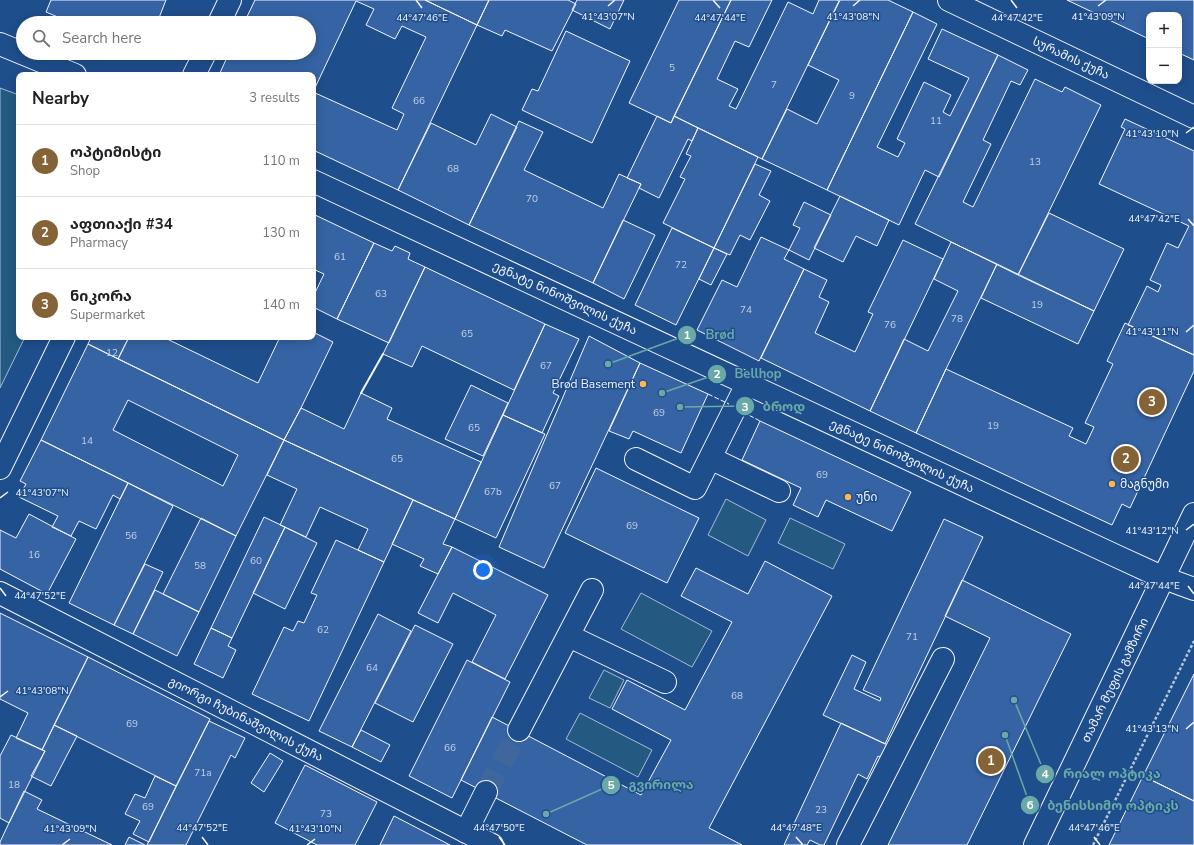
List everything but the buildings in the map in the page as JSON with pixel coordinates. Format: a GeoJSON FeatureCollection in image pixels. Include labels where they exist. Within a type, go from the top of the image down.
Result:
{"type":"FeatureCollection","features":[{"type":"Feature","properties":{"kind":"street"},"geometry":{"type":"LineString","coordinates":[[222,16],[230,0]]}},
{"type":"Feature","properties":{"kind":"street","name":"სურამის ქუჩა"},"geometry":{"type":"LineString","coordinates":[[949,0],[1194,117]]}},
{"type":"Feature","properties":{"kind":"street"},"geometry":{"type":"LineString","coordinates":[[0,44],[16,51]]}},
{"type":"Feature","properties":{"kind":"street"},"geometry":{"type":"LineString","coordinates":[[39,60],[68,72]]}},
{"type":"Feature","properties":{"kind":"street"},"geometry":{"type":"LineString","coordinates":[[196,72],[202,60]]}},
{"type":"Feature","properties":{"kind":"street","name":"ეგნატე ნინოშვილის ქუჩა"},"geometry":{"type":"LineString","coordinates":[[316,182],[1164,578],[1194,590]]}},
{"type":"Feature","properties":{"kind":"street"},"geometry":{"type":"LineString","coordinates":[[2,459],[62,340]]}},
{"type":"Feature","properties":{"kind":"street"},"geometry":{"type":"LineString","coordinates":[[636,458],[695,488],[747,384]]}},
{"type":"Feature","properties":{"kind":"street"},"geometry":{"type":"LineString","coordinates":[[710,458],[779,491]]}},
{"type":"Feature","properties":{"kind":"street","name":"თამარ მეფის გამზირი"},"geometry":{"type":"LineString","coordinates":[[1035,845],[1194,514]]}},
{"type":"Feature","properties":{"kind":"street"},"geometry":{"type":"LineString","coordinates":[[519,730],[592,590]]}},
{"type":"Feature","properties":{"kind":"street","name":"გიორგი ჩუბინაშვილის ქუჩა"},"geometry":{"type":"LineString","coordinates":[[0,593],[492,845]]}},
{"type":"Feature","properties":{"kind":"street"},"geometry":{"type":"LineString","coordinates":[[568,636],[664,682]]}},
{"type":"Feature","properties":{"kind":"street"},"geometry":{"type":"LineString","coordinates":[[848,845],[943,659]]}},
{"type":"Feature","properties":{"kind":"street"},"geometry":{"type":"LineString","coordinates":[[466,832],[486,792]]}},
{"type":"Feature","properties":{"kind":"path"},"geometry":{"type":"LineString","coordinates":[[1093,845],[1194,641]]}},
{"type":"Feature","properties":{"kind":"shaded area"},"geometry":{"type":"Polygon","coordinates":[[[0,88],[16,94],[16,340],[24,340],[0,388],[0,88]]]}},
{"type":"Feature","properties":{"kind":"shaded area"},"geometry":{"type":"Polygon","coordinates":[[[726,499],[766,520],[748,556],[708,535],[726,499]]]}},
{"type":"Feature","properties":{"kind":"shaded area"},"geometry":{"type":"Polygon","coordinates":[[[790,518],[845,544],[833,569],[778,543],[790,518]]]}},
{"type":"Feature","properties":{"kind":"shaded area"},"geometry":{"type":"Polygon","coordinates":[[[641,593],[712,631],[692,667],[621,629],[641,593]]]}},
{"type":"Feature","properties":{"kind":"shaded area"},"geometry":{"type":"Polygon","coordinates":[[[604,670],[624,680],[610,708],[589,698],[604,670]]]}},
{"type":"Feature","properties":{"kind":"shaded area"},"geometry":{"type":"Polygon","coordinates":[[[580,713],[652,750],[638,777],[566,739],[580,713]]]}},
{"type":"Feature","properties":{"kind":"tunnel"},"geometry":{"type":"LineString","coordinates":[[486,792],[519,730]]}},
{"type":"Feature","properties":{"kind":"fence"},"geometry":{"type":"LineString","coordinates":[[708,394],[729,404]]}},
{"type":"Feature","properties":{"kind":"fence"},"geometry":{"type":"LineString","coordinates":[[743,412],[760,421]]}},
{"type":"Feature","properties":{"kind":"wall"},"geometry":{"type":"LineString","coordinates":[[361,393],[383,354]]}},
{"type":"Feature","properties":{"kind":"place","name":"Brød"},"geometry":{"type":"Point","coordinates":[608,364]}},
{"type":"Feature","properties":{"kind":"place","name":"Brød Basement"},"geometry":{"type":"Point","coordinates":[643,384]}},
{"type":"Feature","properties":{"kind":"place","name":"Bellhop"},"geometry":{"type":"Point","coordinates":[662,393]}},
{"type":"Feature","properties":{"kind":"place","name":"ნიკორა"},"geometry":{"type":"Point","coordinates":[1152,402]}},
{"type":"Feature","properties":{"kind":"place","name":"ბროდ"},"geometry":{"type":"Point","coordinates":[680,407]}},
{"type":"Feature","properties":{"kind":"place","name":"აფთიაქი #34"},"geometry":{"type":"Point","coordinates":[1126,459]}},
{"type":"Feature","properties":{"kind":"place","name":"მაგნუმი"},"geometry":{"type":"Point","coordinates":[1112,484]}},
{"type":"Feature","properties":{"kind":"place","name":"უნი"},"geometry":{"type":"Point","coordinates":[848,497]}},
{"type":"Feature","properties":{"kind":"place","name":"რიალ ოპტიკა"},"geometry":{"type":"Point","coordinates":[1014,700]}},
{"type":"Feature","properties":{"kind":"place","name":"ბენისსიმო ოპტიკს"},"geometry":{"type":"Point","coordinates":[1005,735]}},
{"type":"Feature","properties":{"kind":"place","name":"ოპტიმისტი"},"geometry":{"type":"Point","coordinates":[991,761]}},
{"type":"Feature","properties":{"kind":"place","name":"გვირილა"},"geometry":{"type":"Point","coordinates":[546,814]}}]}
